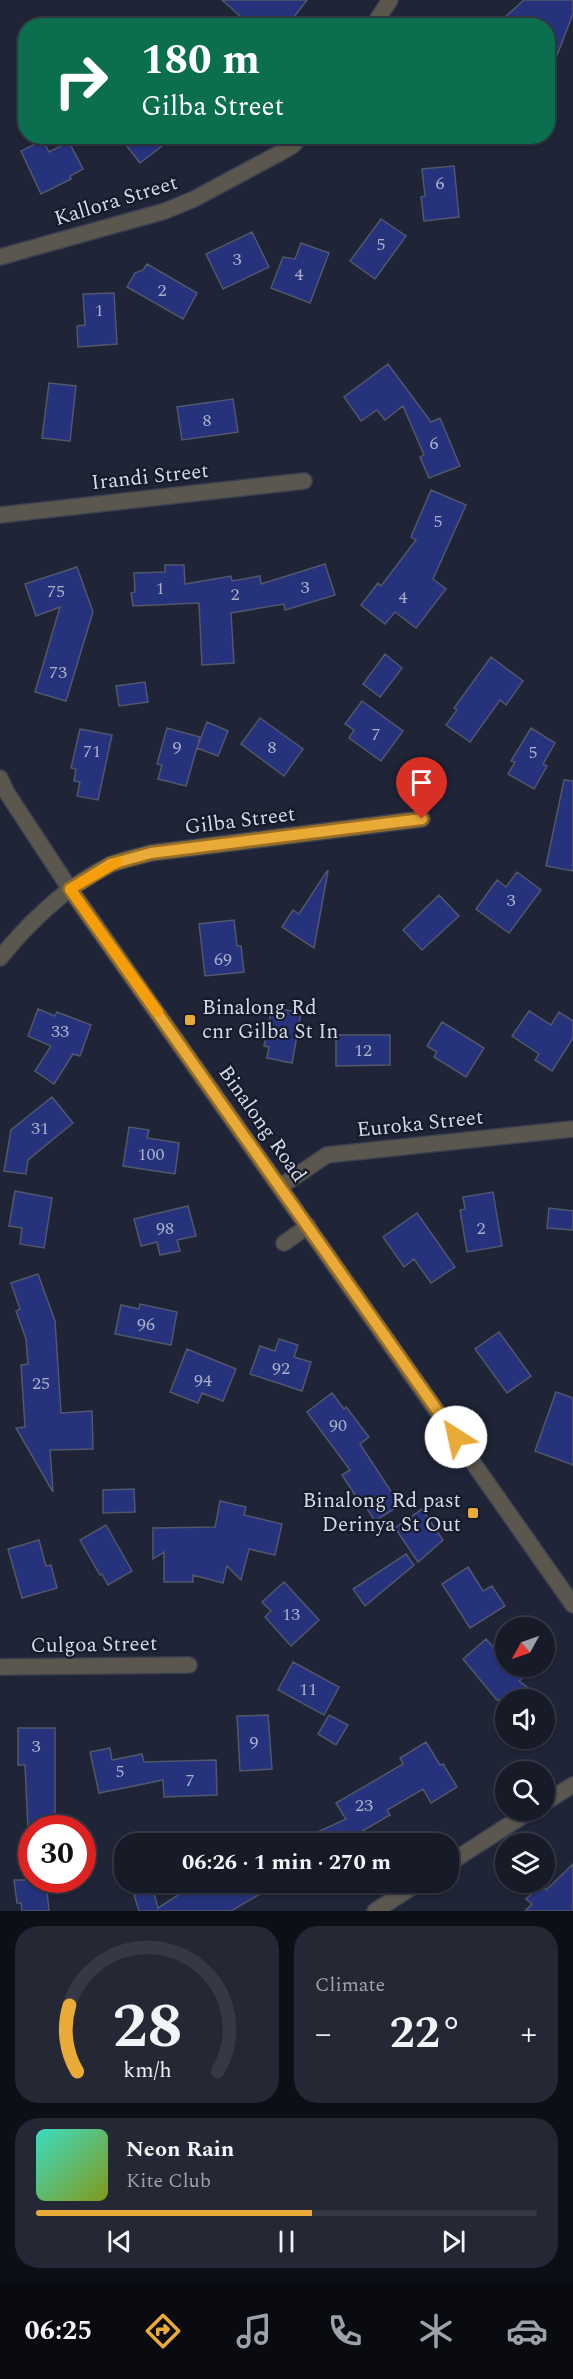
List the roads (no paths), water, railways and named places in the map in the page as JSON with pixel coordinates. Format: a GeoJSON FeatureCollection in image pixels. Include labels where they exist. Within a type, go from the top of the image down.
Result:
{"type":"FeatureCollection","features":[{"type":"Feature","properties":{"kind":"street"},"geometry":{"type":"LineString","coordinates":[[378,18],[390,0]]}},
{"type":"Feature","properties":{"kind":"street","name":"Kallora Street"},"geometry":{"type":"LineString","coordinates":[[0,257],[165,211],[194,199],[294,144]]}},
{"type":"Feature","properties":{"kind":"street","name":"Irandi Street"},"geometry":{"type":"LineString","coordinates":[[0,515],[304,481]]}},
{"type":"Feature","properties":{"kind":"street","name":"Binalong Road"},"geometry":{"type":"LineString","coordinates":[[0,778],[7,793],[70,889],[281,1186],[573,1605]]}},
{"type":"Feature","properties":{"kind":"street","name":"Gilba Street"},"geometry":{"type":"LineString","coordinates":[[70,889],[111,864],[151,853],[422,819]]}},
{"type":"Feature","properties":{"kind":"street"},"geometry":{"type":"LineString","coordinates":[[0,958],[28,924],[70,889]]}},
{"type":"Feature","properties":{"kind":"street","name":"Euroka Street"},"geometry":{"type":"LineString","coordinates":[[281,1186],[327,1155],[573,1129]]}},
{"type":"Feature","properties":{"kind":"street"},"geometry":{"type":"LineString","coordinates":[[284,1243],[308,1226]]}},
{"type":"Feature","properties":{"kind":"street","name":"Culgoa Street"},"geometry":{"type":"LineString","coordinates":[[0,1667],[189,1665]]}},
{"type":"Feature","properties":{"kind":"street"},"geometry":{"type":"LineString","coordinates":[[555,1796],[573,1785]]}},
{"type":"Feature","properties":{"kind":"street"},"geometry":{"type":"LineString","coordinates":[[459,1857],[515,1821]]}},
{"type":"Feature","properties":{"kind":"street"},"geometry":{"type":"LineString","coordinates":[[375,1911],[403,1893]]}},
{"type":"Feature","properties":{"kind":"place","name":"Binalong Rd cnr Gilba St In"},"geometry":{"type":"Point","coordinates":[190,1020]}},
{"type":"Feature","properties":{"kind":"place","name":"Binalong Rd past Derinya St Out"},"geometry":{"type":"Point","coordinates":[473,1513]}}]}
